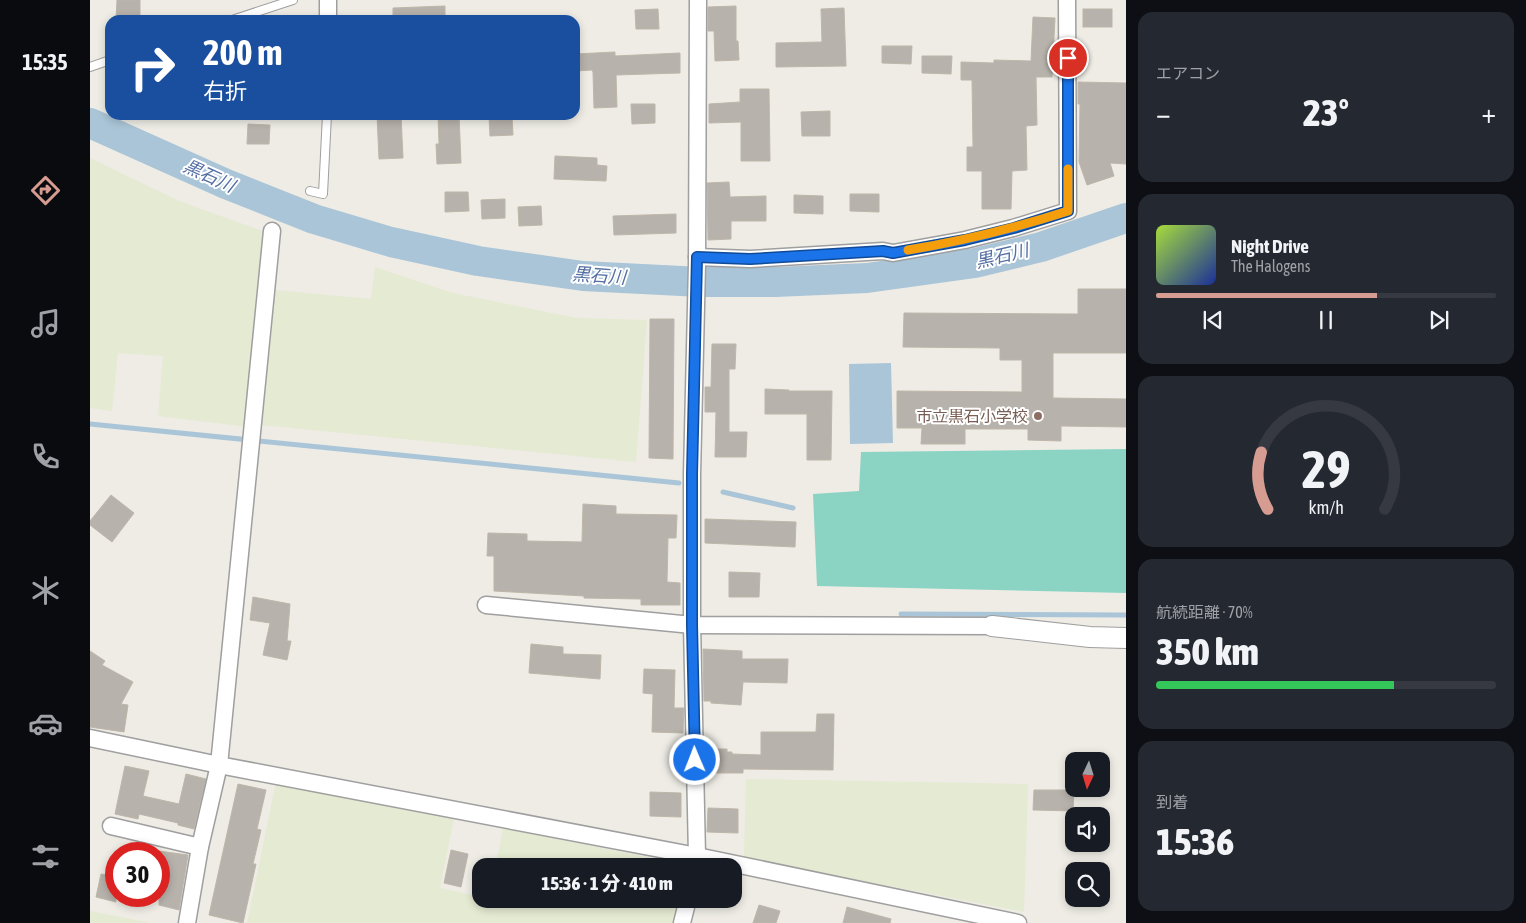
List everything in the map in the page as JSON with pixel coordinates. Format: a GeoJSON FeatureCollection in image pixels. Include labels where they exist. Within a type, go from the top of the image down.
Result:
{"type":"FeatureCollection","features":[{"type":"Feature","properties":{"kind":"street"},"geometry":{"type":"LineString","coordinates":[[328,0],[328,15]]}},
{"type":"Feature","properties":{"kind":"street"},"geometry":{"type":"LineString","coordinates":[[696,858],[692,625],[692,474],[697,260],[698,0]]}},
{"type":"Feature","properties":{"kind":"street"},"geometry":{"type":"LineString","coordinates":[[697,260],[750,259],[883,251],[893,253],[965,240],[1014,228],[1068,211],[1067,0]]}},
{"type":"Feature","properties":{"kind":"street"},"geometry":{"type":"LineString","coordinates":[[190,922],[200,847],[219,765],[272,232]]}},
{"type":"Feature","properties":{"kind":"street"},"geometry":{"type":"LineString","coordinates":[[486,605],[692,625],[992,626],[1090,637],[1126,638]]}},
{"type":"Feature","properties":{"kind":"street"},"geometry":{"type":"LineString","coordinates":[[90,738],[681,858]]}},
{"type":"Feature","properties":{"kind":"street"},"geometry":{"type":"LineString","coordinates":[[111,826],[200,847]]}},
{"type":"Feature","properties":{"kind":"street"},"geometry":{"type":"LineString","coordinates":[[742,870],[1018,923]]}},
{"type":"Feature","properties":{"kind":"street"},"geometry":{"type":"LineString","coordinates":[[682,923],[686,908]]}},
{"type":"Feature","properties":{"kind":"lane"},"geometry":{"type":"LineString","coordinates":[[247,15],[293,0]]}},
{"type":"Feature","properties":{"kind":"lane"},"geometry":{"type":"LineString","coordinates":[[90,67],[105,62]]}},
{"type":"Feature","properties":{"kind":"lane"},"geometry":{"type":"LineString","coordinates":[[310,191],[323,194],[327,120]]}},
{"type":"Feature","properties":{"kind":"green space"},"geometry":{"type":"Polygon","coordinates":[[[90,158],[179,201],[265,232],[249,427],[158,416],[163,356],[118,353],[112,411],[90,408],[90,158]]]}},
{"type":"Feature","properties":{"kind":"green space"},"geometry":{"type":"Polygon","coordinates":[[[375,267],[453,293],[576,318],[647,320],[636,462],[261,425],[274,290],[371,299],[375,267]]]}},
{"type":"Feature","properties":{"kind":"green space"},"geometry":{"type":"Polygon","coordinates":[[[746,779],[1028,784],[1024,912],[744,858],[746,779]]]}},
{"type":"Feature","properties":{"kind":"green space"},"geometry":{"type":"Polygon","coordinates":[[[276,782],[454,818],[440,888],[472,895],[472,908],[676,908],[673,923],[247,923],[276,782]]]}},
{"type":"Feature","properties":{"kind":"green space"},"geometry":{"type":"Polygon","coordinates":[[[503,828],[651,858],[497,858],[503,828]]]}},
{"type":"Feature","properties":{"kind":"green space"},"geometry":{"type":"Polygon","coordinates":[[[90,911],[151,923],[90,923],[90,911]]]}},
{"type":"Feature","properties":{"kind":"shaded area"},"geometry":{"type":"Polygon","coordinates":[[[891,363],[893,443],[850,444],[849,364],[891,363]]]}},
{"type":"Feature","properties":{"kind":"shaded area"},"geometry":{"type":"Polygon","coordinates":[[[1126,449],[1126,593],[817,586],[813,494],[859,491],[861,452],[1126,449]]]}},
{"type":"Feature","properties":{"kind":"building"},"geometry":{"type":"Polygon","coordinates":[[[117,0],[140,0],[140,15],[116,15],[117,0]]]}},
{"type":"Feature","properties":{"kind":"building"},"geometry":{"type":"Polygon","coordinates":[[[445,6],[445,15],[393,15],[393,8],[445,6]]]}},
{"type":"Feature","properties":{"kind":"building"},"geometry":{"type":"Polygon","coordinates":[[[736,6],[736,41],[738,41],[739,60],[715,61],[714,31],[708,31],[708,7],[736,6]]]}},
{"type":"Feature","properties":{"kind":"building"},"geometry":{"type":"Polygon","coordinates":[[[844,8],[846,66],[776,67],[776,43],[822,42],[821,9],[844,8]]]}},
{"type":"Feature","properties":{"kind":"building"},"geometry":{"type":"Polygon","coordinates":[[[658,9],[659,29],[636,29],[635,10],[658,9]]]}},
{"type":"Feature","properties":{"kind":"building"},"geometry":{"type":"Polygon","coordinates":[[[1083,9],[1112,9],[1112,27],[1083,27],[1083,9]]]}},
{"type":"Feature","properties":{"kind":"building"},"geometry":{"type":"Polygon","coordinates":[[[1033,17],[1055,18],[1052,77],[1036,77],[1037,125],[1026,126],[1027,170],[1012,171],[1011,209],[982,209],[982,171],[967,171],[967,147],[973,147],[972,80],[961,80],[961,62],[994,63],[994,60],[1031,61],[1033,17]]]}},
{"type":"Feature","properties":{"kind":"building"},"geometry":{"type":"Polygon","coordinates":[[[882,46],[912,46],[911,64],[882,63],[882,46]]]}},
{"type":"Feature","properties":{"kind":"building"},"geometry":{"type":"Polygon","coordinates":[[[615,52],[615,56],[680,53],[680,73],[616,75],[617,107],[594,108],[593,72],[592,70],[580,71],[580,54],[615,52]]]}},
{"type":"Feature","properties":{"kind":"building"},"geometry":{"type":"Polygon","coordinates":[[[922,56],[952,56],[951,74],[922,73],[922,56]]]}},
{"type":"Feature","properties":{"kind":"building"},"geometry":{"type":"Polygon","coordinates":[[[1078,82],[1126,83],[1126,164],[1110,163],[1114,176],[1087,185],[1079,162],[1080,104],[1078,104],[1078,82]]]}},
{"type":"Feature","properties":{"kind":"building"},"geometry":{"type":"Polygon","coordinates":[[[740,89],[769,89],[770,161],[741,161],[741,122],[709,123],[709,104],[740,102],[740,89]]]}},
{"type":"Feature","properties":{"kind":"building"},"geometry":{"type":"Polygon","coordinates":[[[631,104],[655,104],[655,123],[632,124],[631,104]]]}},
{"type":"Feature","properties":{"kind":"building"},"geometry":{"type":"Polygon","coordinates":[[[830,111],[830,136],[802,136],[801,112],[830,111]]]}},
{"type":"Feature","properties":{"kind":"building"},"geometry":{"type":"Polygon","coordinates":[[[377,120],[401,120],[403,158],[379,159],[377,120]]]}},
{"type":"Feature","properties":{"kind":"building"},"geometry":{"type":"Polygon","coordinates":[[[438,120],[459,120],[461,163],[437,164],[436,144],[439,144],[438,120]]]}},
{"type":"Feature","properties":{"kind":"building"},"geometry":{"type":"Polygon","coordinates":[[[489,120],[512,120],[513,135],[490,136],[489,120]]]}},
{"type":"Feature","properties":{"kind":"building"},"geometry":{"type":"Polygon","coordinates":[[[248,124],[270,125],[269,144],[247,144],[248,124]]]}},
{"type":"Feature","properties":{"kind":"building"},"geometry":{"type":"Polygon","coordinates":[[[555,156],[597,158],[597,165],[607,166],[606,181],[554,179],[555,156]]]}},
{"type":"Feature","properties":{"kind":"building"},"geometry":{"type":"Polygon","coordinates":[[[729,182],[730,197],[766,196],[766,221],[731,221],[731,239],[708,240],[707,183],[729,182]]]}},
{"type":"Feature","properties":{"kind":"building"},"geometry":{"type":"Polygon","coordinates":[[[445,192],[468,192],[469,211],[445,212],[445,192]]]}},
{"type":"Feature","properties":{"kind":"building"},"geometry":{"type":"Polygon","coordinates":[[[850,194],[879,194],[879,212],[850,211],[850,194]]]}},
{"type":"Feature","properties":{"kind":"building"},"geometry":{"type":"Polygon","coordinates":[[[794,195],[823,196],[823,214],[794,213],[794,195]]]}},
{"type":"Feature","properties":{"kind":"building"},"geometry":{"type":"Polygon","coordinates":[[[505,199],[505,218],[482,219],[481,200],[505,199]]]}},
{"type":"Feature","properties":{"kind":"building"},"geometry":{"type":"Polygon","coordinates":[[[541,206],[542,225],[519,226],[518,207],[541,206]]]}},
{"type":"Feature","properties":{"kind":"building"},"geometry":{"type":"Polygon","coordinates":[[[676,214],[676,233],[614,235],[613,216],[676,214]]]}},
{"type":"Feature","properties":{"kind":"building"},"geometry":{"type":"Polygon","coordinates":[[[1078,289],[1126,289],[1126,353],[1053,353],[1053,398],[1126,399],[1126,427],[1061,426],[1061,441],[1028,440],[1028,429],[965,429],[965,444],[921,444],[922,428],[897,428],[897,391],[1022,392],[1022,360],[1000,360],[1000,348],[903,347],[904,313],[1078,314],[1078,289]]]}},
{"type":"Feature","properties":{"kind":"building"},"geometry":{"type":"Polygon","coordinates":[[[650,319],[674,319],[673,459],[649,458],[650,319]]]}},
{"type":"Feature","properties":{"kind":"building"},"geometry":{"type":"Polygon","coordinates":[[[712,344],[736,344],[735,369],[729,369],[729,432],[747,432],[746,457],[715,457],[716,412],[705,412],[705,387],[711,387],[712,344]]]}},
{"type":"Feature","properties":{"kind":"building"},"geometry":{"type":"Polygon","coordinates":[[[765,389],[832,391],[831,460],[807,460],[807,414],[765,414],[765,389]]]}},
{"type":"Feature","properties":{"kind":"building"},"geometry":{"type":"Polygon","coordinates":[[[111,495],[134,513],[112,542],[90,525],[90,521],[111,495]]]}},
{"type":"Feature","properties":{"kind":"building"},"geometry":{"type":"Polygon","coordinates":[[[583,504],[616,506],[616,514],[677,515],[676,538],[668,538],[667,582],[680,583],[680,605],[641,605],[641,599],[584,598],[584,596],[494,591],[494,556],[487,556],[488,533],[527,534],[527,541],[582,542],[583,504]]]}},
{"type":"Feature","properties":{"kind":"building"},"geometry":{"type":"Polygon","coordinates":[[[705,519],[796,522],[795,547],[705,543],[705,519]]]}},
{"type":"Feature","properties":{"kind":"building"},"geometry":{"type":"Polygon","coordinates":[[[729,572],[760,573],[759,597],[729,597],[729,572]]]}},
{"type":"Feature","properties":{"kind":"building"},"geometry":{"type":"Polygon","coordinates":[[[253,597],[290,604],[287,641],[291,641],[287,660],[263,655],[270,623],[250,620],[253,597]]]}},
{"type":"Feature","properties":{"kind":"building"},"geometry":{"type":"Polygon","coordinates":[[[531,644],[563,647],[563,654],[601,655],[600,679],[529,673],[531,644]]]}},
{"type":"Feature","properties":{"kind":"building"},"geometry":{"type":"Polygon","coordinates":[[[703,649],[742,651],[742,659],[788,659],[787,683],[743,682],[741,705],[704,701],[703,649]]]}},
{"type":"Feature","properties":{"kind":"building"},"geometry":{"type":"Polygon","coordinates":[[[90,651],[105,661],[102,665],[133,682],[121,704],[128,705],[124,732],[90,727],[90,651]]]}},
{"type":"Feature","properties":{"kind":"building"},"geometry":{"type":"Polygon","coordinates":[[[644,669],[675,670],[674,708],[684,708],[683,733],[652,732],[653,694],[643,693],[644,669]]]}},
{"type":"Feature","properties":{"kind":"building"},"geometry":{"type":"Polygon","coordinates":[[[817,714],[834,714],[833,770],[743,769],[743,773],[714,773],[714,749],[727,749],[727,752],[732,752],[732,754],[761,755],[761,732],[816,732],[817,714]]]}},
{"type":"Feature","properties":{"kind":"building"},"geometry":{"type":"Polygon","coordinates":[[[125,766],[149,771],[143,796],[179,804],[186,774],[206,779],[194,829],[178,825],[178,823],[139,814],[138,819],[115,814],[125,766]]]}},
{"type":"Feature","properties":{"kind":"building"},"geometry":{"type":"Polygon","coordinates":[[[238,784],[266,790],[257,829],[261,830],[253,864],[256,864],[243,923],[209,915],[238,784]]]}},
{"type":"Feature","properties":{"kind":"building"},"geometry":{"type":"Polygon","coordinates":[[[1034,790],[1065,790],[1065,798],[1074,798],[1073,807],[1065,807],[1065,811],[1033,810],[1034,790]]]}},
{"type":"Feature","properties":{"kind":"building"},"geometry":{"type":"Polygon","coordinates":[[[650,792],[681,793],[681,817],[650,816],[650,792]]]}},
{"type":"Feature","properties":{"kind":"building"},"geometry":{"type":"Polygon","coordinates":[[[708,808],[738,809],[738,833],[707,832],[708,808]]]}},
{"type":"Feature","properties":{"kind":"building"},"geometry":{"type":"Polygon","coordinates":[[[451,850],[468,854],[461,887],[444,883],[451,850]]]}},
{"type":"Feature","properties":{"kind":"building"},"geometry":{"type":"Polygon","coordinates":[[[170,853],[188,855],[179,910],[167,907],[170,907],[170,853]]]}},
{"type":"Feature","properties":{"kind":"building"},"geometry":{"type":"Polygon","coordinates":[[[101,874],[105,875],[105,899],[96,897],[101,874]]]}},
{"type":"Feature","properties":{"kind":"building"},"geometry":{"type":"Polygon","coordinates":[[[759,905],[780,911],[776,923],[753,923],[759,905]]]}},
{"type":"Feature","properties":{"kind":"building"},"geometry":{"type":"Polygon","coordinates":[[[847,907],[891,919],[890,923],[843,923],[847,907]]]}},
{"type":"Feature","properties":{"kind":"waterway","name":"黒石川"},"geometry":{"type":"LineString","coordinates":[[90,123],[226,184],[314,219],[391,242],[478,261],[583,276],[701,282],[775,282],[867,278],[975,263],[1041,247],[1126,218]]}},
{"type":"Feature","properties":{"kind":"waterway"},"geometry":{"type":"LineString","coordinates":[[90,424],[679,483]]}},
{"type":"Feature","properties":{"kind":"waterway"},"geometry":{"type":"LineString","coordinates":[[723,492],[793,508]]}},
{"type":"Feature","properties":{"kind":"waterway"},"geometry":{"type":"LineString","coordinates":[[901,614],[1126,615]]}},
{"type":"Feature","properties":{"kind":"slow traffic"},"geometry":{"type":"LineString","coordinates":[[908,250],[965,240],[1014,228],[1068,211],[1068,169]]}},
{"type":"Feature","properties":{"kind":"place","name":"市立黒石小学校"},"geometry":{"type":"Point","coordinates":[1038,416]}},
{"type":"Feature","properties":{"kind":"route"},"geometry":{"type":"LineString","coordinates":[[695,760],[692,625],[692,474],[697,257],[750,259],[883,251],[893,253],[965,240],[1014,228],[1068,211],[1068,58]]}}]}
